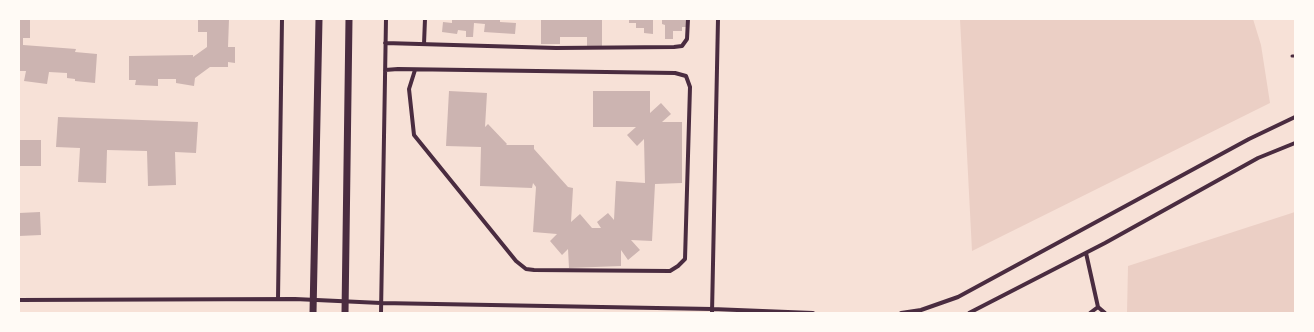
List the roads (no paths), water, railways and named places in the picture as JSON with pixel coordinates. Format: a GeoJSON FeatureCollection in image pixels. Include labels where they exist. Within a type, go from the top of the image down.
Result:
{"type":"FeatureCollection","features":[{"type":"Feature","properties":{"kind":"street"},"geometry":{"type":"LineString","coordinates":[[278,299],[282,19]]}},
{"type":"Feature","properties":{"kind":"street"},"geometry":{"type":"LineString","coordinates":[[313,313],[319,19]]}},
{"type":"Feature","properties":{"kind":"street"},"geometry":{"type":"LineString","coordinates":[[345,313],[349,19]]}},
{"type":"Feature","properties":{"kind":"street"},"geometry":{"type":"LineString","coordinates":[[381,313],[386,19]]}},
{"type":"Feature","properties":{"kind":"street"},"geometry":{"type":"LineString","coordinates":[[424,44],[425,19]]}},
{"type":"Feature","properties":{"kind":"street"},"geometry":{"type":"LineString","coordinates":[[385,42],[556,48],[674,47],[682,46],[687,39],[688,19]]}},
{"type":"Feature","properties":{"kind":"street"},"geometry":{"type":"LineString","coordinates":[[712,311],[718,19]]}},
{"type":"Feature","properties":{"kind":"street"},"geometry":{"type":"LineString","coordinates":[[385,70],[415,70],[675,73],[686,76],[690,86],[685,259],[670,271],[526,269],[516,261],[414,135],[409,89],[415,70]]}},
{"type":"Feature","properties":{"kind":"street"},"geometry":{"type":"LineString","coordinates":[[901,313],[921,310],[958,297],[1249,139],[1295,117]]}},
{"type":"Feature","properties":{"kind":"street"},"geometry":{"type":"LineString","coordinates":[[969,313],[1086,253],[1258,158],[1295,143]]}},
{"type":"Feature","properties":{"kind":"street"},"geometry":{"type":"LineString","coordinates":[[1086,253],[1098,307],[1105,313]]}},
{"type":"Feature","properties":{"kind":"street"},"geometry":{"type":"LineString","coordinates":[[19,300],[345,300],[381,303],[813,313]]}},
{"type":"Feature","properties":{"kind":"street"},"geometry":{"type":"LineString","coordinates":[[1090,313],[1098,307]]}}]}
